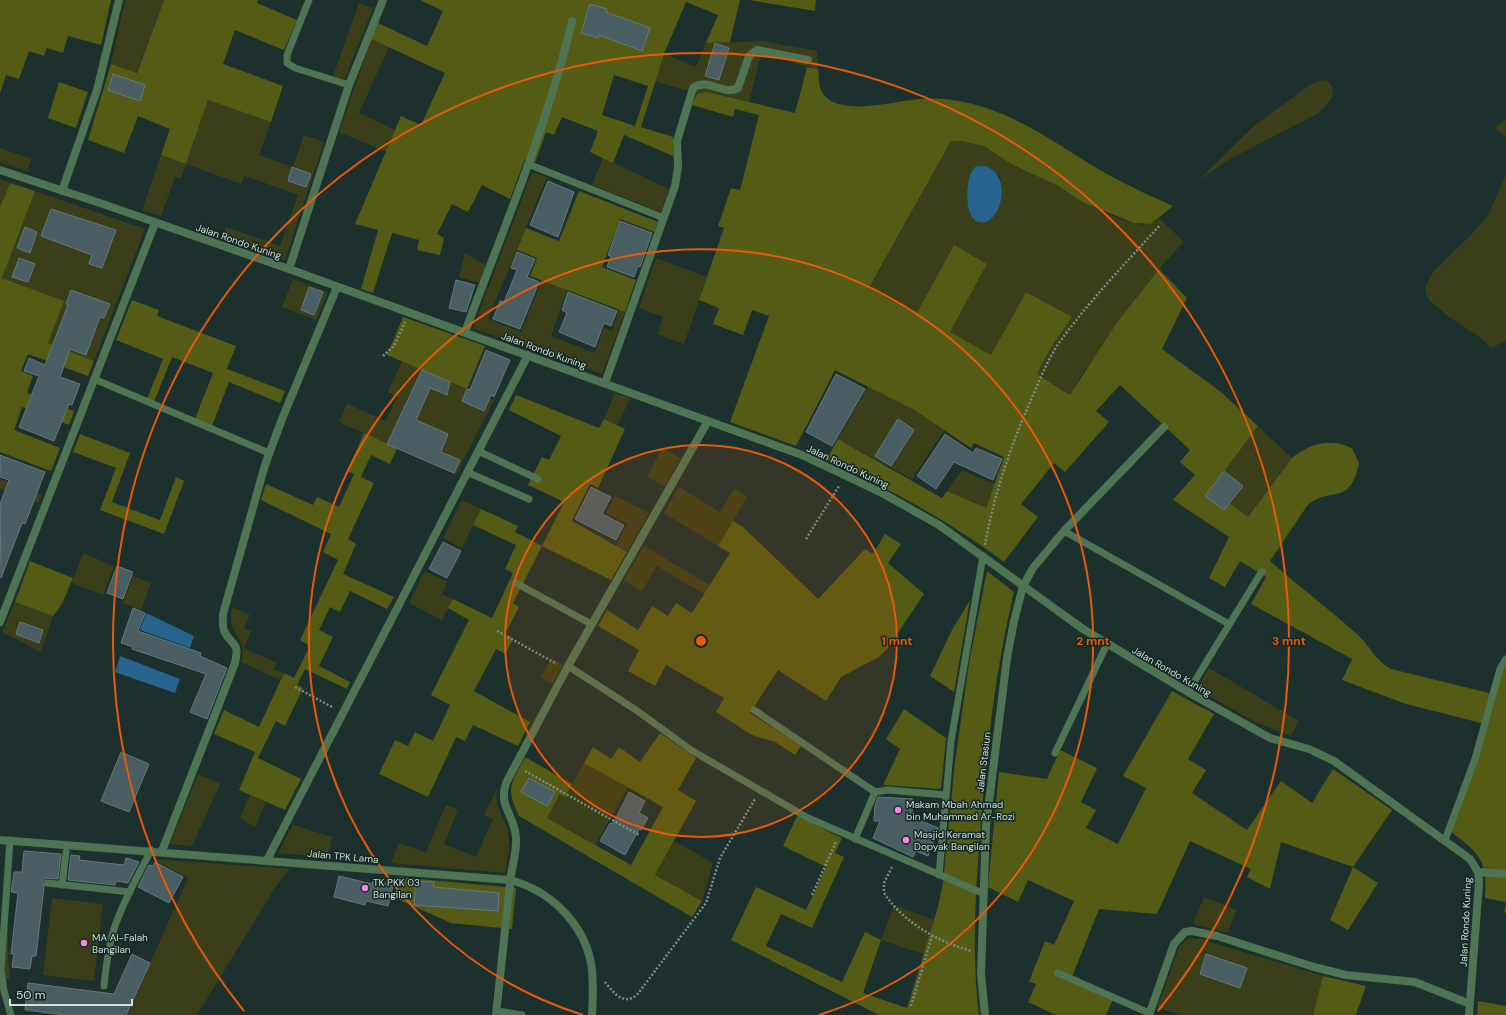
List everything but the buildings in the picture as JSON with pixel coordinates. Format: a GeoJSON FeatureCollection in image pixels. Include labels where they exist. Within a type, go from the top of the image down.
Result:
{"type":"FeatureCollection","features":[{"type":"Feature","properties":{"kind":"street"},"geometry":{"type":"LineString","coordinates":[[62,190],[97,90],[119,0]]}},
{"type":"Feature","properties":{"kind":"street"},"geometry":{"type":"LineString","coordinates":[[289,269],[349,85],[383,0]]}},
{"type":"Feature","properties":{"kind":"street"},"geometry":{"type":"LineString","coordinates":[[465,332],[553,93],[572,20]]}},
{"type":"Feature","properties":{"kind":"street"},"geometry":{"type":"LineString","coordinates":[[605,383],[675,186],[678,167],[677,141],[693,88],[700,84],[730,90],[738,88],[749,56],[757,50],[808,60]]}},
{"type":"Feature","properties":{"kind":"street","name":"Jalan Rondo Kuning"},"geometry":{"type":"LineString","coordinates":[[0,170],[289,269],[802,455],[845,475],[940,525],[1023,586],[1107,644],[1270,738],[1310,749],[1334,761],[1470,859],[1478,872],[1469,1015]]}},
{"type":"Feature","properties":{"kind":"street"},"geometry":{"type":"LineString","coordinates":[[0,622],[155,222]]}},
{"type":"Feature","properties":{"kind":"street"},"geometry":{"type":"LineString","coordinates":[[162,851],[235,663],[237,649],[225,632],[223,614],[269,453],[337,287]]}},
{"type":"Feature","properties":{"kind":"street"},"geometry":{"type":"LineString","coordinates":[[267,860],[528,355]]}},
{"type":"Feature","properties":{"kind":"street"},"geometry":{"type":"LineString","coordinates":[[497,1013],[510,880],[516,855],[516,834],[514,824],[506,809],[503,798],[506,783],[514,765],[591,624],[708,421]]}},
{"type":"Feature","properties":{"kind":"street","name":"Jalan Stasiun"},"geometry":{"type":"LineString","coordinates":[[985,1015],[981,980],[981,954],[982,893],[986,826],[1007,658],[1023,586],[1033,568],[1064,531],[1164,427]]}},
{"type":"Feature","properties":{"kind":"street","name":"Jalan TPK Lama"},"geometry":{"type":"LineString","coordinates":[[0,840],[151,850],[510,880],[524,884],[549,898],[569,918],[579,932],[591,964],[592,1015]]}},
{"type":"Feature","properties":{"kind":"street"},"geometry":{"type":"LineString","coordinates":[[1478,872],[1506,874]]}},
{"type":"Feature","properties":{"kind":"street"},"geometry":{"type":"LineString","coordinates":[[1149,1014],[1174,944],[1185,932],[1192,931],[1217,936],[1314,967],[1346,975],[1415,982],[1470,1004]]}},
{"type":"Feature","properties":{"kind":"lane"},"geometry":{"type":"LineString","coordinates":[[309,0],[287,55],[287,63],[295,68],[349,85]]}},
{"type":"Feature","properties":{"kind":"lane"},"geometry":{"type":"LineString","coordinates":[[528,164],[664,218]]}},
{"type":"Feature","properties":{"kind":"lane"},"geometry":{"type":"LineString","coordinates":[[94,379],[269,453]]}},
{"type":"Feature","properties":{"kind":"lane"},"geometry":{"type":"LineString","coordinates":[[478,451],[538,479]]}},
{"type":"Feature","properties":{"kind":"lane"},"geometry":{"type":"LineString","coordinates":[[467,472],[529,499]]}},
{"type":"Feature","properties":{"kind":"lane"},"geometry":{"type":"LineString","coordinates":[[1064,531],[1229,624]]}},
{"type":"Feature","properties":{"kind":"lane"},"geometry":{"type":"LineString","coordinates":[[939,875],[951,741],[983,556]]}},
{"type":"Feature","properties":{"kind":"lane"},"geometry":{"type":"LineString","coordinates":[[1188,692],[1262,571]]}},
{"type":"Feature","properties":{"kind":"lane"},"geometry":{"type":"LineString","coordinates":[[516,583],[591,624]]}},
{"type":"Feature","properties":{"kind":"lane"},"geometry":{"type":"LineString","coordinates":[[1055,753],[1107,644]]}},
{"type":"Feature","properties":{"kind":"lane"},"geometry":{"type":"LineString","coordinates":[[1445,840],[1467,784],[1500,669],[1506,659]]}},
{"type":"Feature","properties":{"kind":"lane"},"geometry":{"type":"LineString","coordinates":[[567,668],[636,710],[685,746],[808,818],[897,858],[982,893]]}},
{"type":"Feature","properties":{"kind":"lane"},"geometry":{"type":"LineString","coordinates":[[754,710],[875,792],[888,790],[946,794]]}},
{"type":"Feature","properties":{"kind":"lane"},"geometry":{"type":"LineString","coordinates":[[855,839],[875,792]]}},
{"type":"Feature","properties":{"kind":"lane"},"geometry":{"type":"LineString","coordinates":[[10,840],[1,970],[4,991],[12,1015]]}},
{"type":"Feature","properties":{"kind":"lane"},"geometry":{"type":"LineString","coordinates":[[104,986],[107,958],[114,928],[151,850]]}},
{"type":"Feature","properties":{"kind":"lane"},"geometry":{"type":"LineString","coordinates":[[62,885],[66,852]]}},
{"type":"Feature","properties":{"kind":"lane"},"geometry":{"type":"LineString","coordinates":[[47,883],[130,892]]}},
{"type":"Feature","properties":{"kind":"lane"},"geometry":{"type":"LineString","coordinates":[[1058,973],[1149,1014]]}},
{"type":"Feature","properties":{"kind":"lane"},"geometry":{"type":"LineString","coordinates":[[497,1013],[522,1015]]}},
{"type":"Feature","properties":{"kind":"path"},"geometry":{"type":"LineString","coordinates":[[983,556],[988,526],[1000,484],[1028,408],[1052,354],[1090,304],[1160,225]]}},
{"type":"Feature","properties":{"kind":"path"},"geometry":{"type":"LineString","coordinates":[[383,356],[394,346],[409,312]]}},
{"type":"Feature","properties":{"kind":"path"},"geometry":{"type":"LineString","coordinates":[[806,539],[845,475]]}},
{"type":"Feature","properties":{"kind":"path"},"geometry":{"type":"LineString","coordinates":[[497,631],[567,668]]}},
{"type":"Feature","properties":{"kind":"path"},"geometry":{"type":"LineString","coordinates":[[295,687],[343,712]]}},
{"type":"Feature","properties":{"kind":"path"},"geometry":{"type":"LineString","coordinates":[[514,765],[639,835]]}},
{"type":"Feature","properties":{"kind":"path"},"geometry":{"type":"LineString","coordinates":[[604,981],[619,998],[625,1000],[632,999],[637,995],[706,903],[720,858],[760,790]]}},
{"type":"Feature","properties":{"kind":"path"},"geometry":{"type":"LineString","coordinates":[[812,895],[840,833]]}},
{"type":"Feature","properties":{"kind":"path"},"geometry":{"type":"LineString","coordinates":[[897,858],[884,883],[884,893],[903,915],[932,936],[955,946],[981,954]]}},
{"type":"Feature","properties":{"kind":"path"},"geometry":{"type":"LineString","coordinates":[[911,1006],[932,936]]}},
{"type":"Feature","properties":{"kind":"green space"},"geometry":{"type":"Polygon","coordinates":[[[0,0],[111,0],[101,45],[68,36],[63,53],[47,48],[44,56],[29,51],[19,79],[6,75],[0,93],[0,0]]]}},
{"type":"Feature","properties":{"kind":"green space"},"geometry":{"type":"Polygon","coordinates":[[[125,0],[164,0],[136,73],[111,64],[125,0]]]}},
{"type":"Feature","properties":{"kind":"green space"},"geometry":{"type":"Polygon","coordinates":[[[164,0],[258,0],[257,3],[297,20],[284,50],[235,30],[223,64],[283,86],[271,122],[208,100],[186,164],[161,155],[170,129],[138,116],[124,153],[88,140],[111,64],[137,73],[164,0]]]}},
{"type":"Feature","properties":{"kind":"green space"},"geometry":{"type":"Polygon","coordinates":[[[420,0],[740,0],[730,42],[706,43],[718,15],[686,2],[664,54],[641,127],[673,137],[673,156],[624,135],[613,163],[590,152],[598,131],[562,117],[554,135],[546,132],[535,163],[525,159],[510,199],[482,185],[468,212],[452,204],[437,234],[444,238],[440,255],[417,250],[419,240],[392,233],[373,293],[361,289],[378,230],[355,224],[401,116],[421,125],[445,73],[371,39],[378,23],[427,46],[443,11],[420,0]],[[614,75],[602,115],[635,126],[648,86],[614,75]]]}},
{"type":"Feature","properties":{"kind":"green space"},"geometry":{"type":"Polygon","coordinates":[[[749,0],[816,0],[815,11],[749,0]]]}},
{"type":"Feature","properties":{"kind":"green space"},"geometry":{"type":"Polygon","coordinates":[[[359,3],[373,8],[344,80],[333,76],[359,3]]]}},
{"type":"Feature","properties":{"kind":"green space"},"geometry":{"type":"Polygon","coordinates":[[[371,39],[389,47],[359,113],[395,130],[386,152],[339,132],[371,39]]]}},
{"type":"Feature","properties":{"kind":"green space"},"geometry":{"type":"Polygon","coordinates":[[[761,41],[817,51],[818,69],[761,54],[749,102],[707,92],[697,94],[655,81],[664,54],[696,67],[706,43],[761,41]]]}},
{"type":"Feature","properties":{"kind":"green space"},"geometry":{"type":"Polygon","coordinates":[[[807,67],[818,69],[819,83],[824,95],[832,101],[842,105],[866,106],[917,99],[937,99],[952,100],[976,105],[998,112],[1039,133],[1120,181],[1173,206],[1151,224],[1134,223],[1084,203],[1058,186],[1011,164],[984,146],[961,141],[951,141],[869,288],[916,314],[954,245],[987,264],[950,332],[991,355],[1026,292],[1072,317],[1049,351],[1037,374],[1070,395],[1116,324],[1159,269],[1187,298],[1162,349],[1221,392],[1258,426],[1211,489],[1248,517],[1292,458],[1299,453],[1313,446],[1328,443],[1336,443],[1352,448],[1359,463],[1355,477],[1350,486],[1338,494],[1324,496],[1307,506],[1270,561],[1348,626],[1359,636],[1381,662],[1391,669],[1493,694],[1506,659],[1506,902],[1485,898],[1485,875],[1480,858],[1468,845],[1450,831],[1485,724],[1406,704],[1342,680],[1352,659],[1251,604],[1266,577],[1240,561],[1225,587],[1209,578],[1229,537],[1173,500],[1195,475],[1180,462],[1190,450],[1120,385],[1096,411],[1109,422],[1065,472],[1054,463],[1021,504],[1038,517],[1004,562],[962,533],[918,506],[873,482],[826,460],[838,439],[942,498],[947,491],[986,508],[1004,457],[974,443],[971,448],[914,410],[835,370],[796,446],[730,422],[769,316],[752,310],[743,335],[713,324],[719,308],[699,300],[724,228],[718,226],[731,188],[740,190],[759,115],[735,109],[733,117],[692,105],[697,94],[707,92],[795,113],[807,67]]]}},
{"type":"Feature","properties":{"kind":"green space"},"geometry":{"type":"Polygon","coordinates":[[[1321,80],[1328,81],[1333,90],[1331,99],[1317,114],[1228,160],[1198,181],[1256,124],[1312,84],[1321,80]]]}},
{"type":"Feature","properties":{"kind":"green space"},"geometry":{"type":"Polygon","coordinates":[[[59,82],[88,92],[76,128],[48,118],[59,82]]]}},
{"type":"Feature","properties":{"kind":"green space"},"geometry":{"type":"Polygon","coordinates":[[[208,100],[271,122],[259,155],[293,167],[304,135],[324,142],[285,260],[223,238],[226,227],[280,246],[298,195],[244,176],[241,184],[186,164],[208,100]]]}},
{"type":"Feature","properties":{"kind":"green space"},"geometry":{"type":"Polygon","coordinates":[[[1506,120],[1506,136],[1494,128],[1506,120]]]}},
{"type":"Feature","properties":{"kind":"green space"},"geometry":{"type":"Polygon","coordinates":[[[951,141],[961,141],[984,146],[1011,164],[1058,186],[1084,203],[1122,220],[1143,225],[1155,222],[1159,218],[1184,242],[1159,269],[1081,376],[1071,395],[1037,374],[1049,352],[1072,317],[1026,292],[991,356],[950,332],[987,264],[954,245],[916,314],[869,289],[951,141]],[[972,169],[967,198],[990,219],[997,209],[1001,198],[1002,187],[999,175],[972,169]]]}},
{"type":"Feature","properties":{"kind":"green space"},"geometry":{"type":"Polygon","coordinates":[[[0,148],[31,159],[27,171],[0,162],[0,148]]]}},
{"type":"Feature","properties":{"kind":"green space"},"geometry":{"type":"Polygon","coordinates":[[[161,155],[186,164],[181,178],[175,177],[161,216],[142,210],[161,155]]]}},
{"type":"Feature","properties":{"kind":"green space"},"geometry":{"type":"Polygon","coordinates":[[[603,158],[669,189],[661,212],[592,185],[603,158]]]}},
{"type":"Feature","properties":{"kind":"green space"},"geometry":{"type":"Polygon","coordinates":[[[532,172],[547,177],[488,319],[521,332],[542,280],[567,290],[551,336],[595,353],[604,328],[612,331],[619,309],[625,312],[602,374],[473,328],[532,172]]]}},
{"type":"Feature","properties":{"kind":"green space"},"geometry":{"type":"Polygon","coordinates":[[[1506,175],[1506,341],[1491,348],[1478,336],[1449,317],[1429,300],[1425,286],[1434,271],[1473,233],[1488,215],[1506,175]]]}},
{"type":"Feature","properties":{"kind":"green space"},"geometry":{"type":"Polygon","coordinates":[[[0,179],[10,183],[0,207],[0,179]]]}},
{"type":"Feature","properties":{"kind":"green space"},"geometry":{"type":"Polygon","coordinates":[[[10,183],[35,191],[2,278],[64,301],[48,343],[94,361],[88,376],[28,354],[21,371],[33,376],[27,393],[74,411],[69,425],[22,407],[14,430],[60,448],[51,471],[0,452],[0,207],[10,183]]]}},
{"type":"Feature","properties":{"kind":"green space"},"geometry":{"type":"Polygon","coordinates":[[[35,191],[145,229],[94,361],[48,343],[2,278],[35,191]]]}},
{"type":"Feature","properties":{"kind":"green space"},"geometry":{"type":"Polygon","coordinates":[[[579,191],[658,222],[654,232],[620,219],[602,267],[636,280],[625,312],[530,276],[537,258],[517,250],[526,228],[559,241],[579,191]]]}},
{"type":"Feature","properties":{"kind":"green space"},"geometry":{"type":"Polygon","coordinates":[[[465,253],[486,265],[479,283],[459,277],[465,253]]]}},
{"type":"Feature","properties":{"kind":"green space"},"geometry":{"type":"Polygon","coordinates":[[[656,258],[707,277],[684,344],[657,334],[663,317],[639,308],[656,258]]]}},
{"type":"Feature","properties":{"kind":"green space"},"geometry":{"type":"Polygon","coordinates":[[[293,279],[328,292],[316,320],[282,307],[293,279]]]}},
{"type":"Feature","properties":{"kind":"green space"},"geometry":{"type":"Polygon","coordinates":[[[132,300],[159,310],[157,316],[236,346],[227,369],[285,391],[280,403],[229,382],[212,426],[195,419],[213,373],[172,357],[154,402],[147,399],[163,359],[116,340],[132,300]]]}},
{"type":"Feature","properties":{"kind":"green space"},"geometry":{"type":"Polygon","coordinates":[[[403,317],[485,346],[467,389],[387,355],[403,317]]]}},
{"type":"Feature","properties":{"kind":"green space"},"geometry":{"type":"Polygon","coordinates":[[[402,361],[494,400],[456,475],[339,422],[347,404],[386,421],[397,397],[388,392],[402,361]]]}},
{"type":"Feature","properties":{"kind":"green space"},"geometry":{"type":"Polygon","coordinates":[[[868,386],[914,410],[944,430],[912,479],[838,439],[868,386]]]}},
{"type":"Feature","properties":{"kind":"green space"},"geometry":{"type":"Polygon","coordinates":[[[615,393],[630,398],[618,425],[604,419],[615,393]]]}},
{"type":"Feature","properties":{"kind":"green space"},"geometry":{"type":"Polygon","coordinates":[[[516,395],[599,428],[604,419],[625,429],[598,488],[590,484],[572,521],[627,552],[611,580],[542,546],[564,502],[528,485],[542,457],[549,460],[561,436],[509,410],[516,395]]]}},
{"type":"Feature","properties":{"kind":"green space"},"geometry":{"type":"Polygon","coordinates":[[[1258,426],[1292,458],[1248,517],[1210,489],[1258,426]]]}},
{"type":"Feature","properties":{"kind":"green space"},"geometry":{"type":"Polygon","coordinates":[[[364,433],[397,448],[390,464],[371,455],[361,477],[374,483],[348,539],[356,544],[343,574],[394,597],[387,609],[350,591],[340,612],[330,607],[319,630],[333,637],[319,666],[350,682],[347,689],[305,669],[297,685],[303,688],[285,726],[276,721],[258,758],[301,779],[285,810],[239,790],[255,752],[214,734],[224,710],[259,727],[284,673],[294,678],[310,646],[300,640],[338,560],[323,552],[331,534],[261,500],[266,484],[313,505],[317,497],[339,507],[354,474],[347,471],[364,433]]]}},
{"type":"Feature","properties":{"kind":"green space"},"geometry":{"type":"Polygon","coordinates":[[[80,434],[130,453],[112,502],[160,520],[176,477],[184,481],[164,534],[100,510],[116,468],[73,452],[80,434]]]}},
{"type":"Feature","properties":{"kind":"green space"},"geometry":{"type":"Polygon","coordinates":[[[662,448],[681,458],[665,486],[647,477],[662,448]]]}},
{"type":"Feature","properties":{"kind":"green space"},"geometry":{"type":"Polygon","coordinates":[[[962,470],[994,484],[986,509],[947,491],[962,470]]]}},
{"type":"Feature","properties":{"kind":"green space"},"geometry":{"type":"Polygon","coordinates":[[[0,479],[42,494],[39,503],[1,489],[0,490],[0,479]]]}},
{"type":"Feature","properties":{"kind":"green space"},"geometry":{"type":"Polygon","coordinates":[[[679,487],[720,512],[734,489],[747,497],[718,546],[664,513],[679,487]]]}},
{"type":"Feature","properties":{"kind":"green space"},"geometry":{"type":"Polygon","coordinates":[[[615,496],[649,513],[627,552],[616,545],[627,524],[606,513],[615,496]]]}},
{"type":"Feature","properties":{"kind":"green space"},"geometry":{"type":"Polygon","coordinates":[[[462,500],[481,509],[462,548],[443,538],[462,500]]]}},
{"type":"Feature","properties":{"kind":"green space"},"geometry":{"type":"Polygon","coordinates":[[[481,509],[518,526],[515,532],[542,546],[513,603],[519,607],[505,634],[513,639],[505,654],[496,649],[474,691],[530,722],[518,746],[473,725],[465,741],[456,737],[428,797],[379,774],[395,740],[408,746],[415,732],[433,741],[450,705],[431,695],[469,620],[448,608],[453,599],[492,618],[513,573],[505,569],[516,545],[473,525],[481,509]]]}},
{"type":"Feature","properties":{"kind":"green space"},"geometry":{"type":"Polygon","coordinates":[[[733,521],[743,527],[818,599],[865,549],[873,554],[885,534],[901,544],[888,563],[924,594],[887,649],[879,657],[841,677],[826,701],[778,670],[750,713],[801,746],[795,755],[775,742],[752,735],[716,712],[724,698],[666,665],[655,686],[628,671],[639,650],[598,626],[607,610],[638,630],[652,606],[668,616],[676,603],[692,613],[730,553],[718,546],[733,521]]]}},
{"type":"Feature","properties":{"kind":"green space"},"geometry":{"type":"Polygon","coordinates":[[[644,546],[710,585],[704,594],[657,566],[642,591],[624,580],[644,546]]]}},
{"type":"Feature","properties":{"kind":"green space"},"geometry":{"type":"Polygon","coordinates":[[[83,553],[114,566],[103,595],[72,583],[83,553]]]}},
{"type":"Feature","properties":{"kind":"green space"},"geometry":{"type":"Polygon","coordinates":[[[30,561],[73,578],[62,604],[53,616],[15,602],[30,561]]]}},
{"type":"Feature","properties":{"kind":"green space"},"geometry":{"type":"Polygon","coordinates":[[[425,571],[447,582],[442,594],[453,599],[442,620],[409,603],[425,571]]]}},
{"type":"Feature","properties":{"kind":"green space"},"geometry":{"type":"Polygon","coordinates":[[[987,571],[1014,592],[997,677],[986,764],[981,822],[975,919],[975,967],[979,1015],[879,1015],[731,940],[756,887],[806,910],[826,867],[783,846],[797,816],[842,838],[835,853],[844,857],[812,928],[781,914],[766,946],[842,982],[865,932],[881,940],[863,993],[907,1008],[938,907],[943,883],[955,762],[969,663],[987,571]]]}},
{"type":"Feature","properties":{"kind":"green space"},"geometry":{"type":"Polygon","coordinates":[[[133,576],[151,583],[141,610],[123,603],[133,576]]]}},
{"type":"Feature","properties":{"kind":"green space"},"geometry":{"type":"Polygon","coordinates":[[[970,600],[954,692],[930,676],[952,630],[970,600]]]}},
{"type":"Feature","properties":{"kind":"green space"},"geometry":{"type":"Polygon","coordinates":[[[15,602],[53,616],[41,652],[2,632],[15,602]]]}},
{"type":"Feature","properties":{"kind":"green space"},"geometry":{"type":"Polygon","coordinates":[[[232,607],[250,615],[244,628],[251,631],[244,648],[277,663],[274,669],[284,673],[280,680],[241,662],[243,653],[242,646],[232,623],[232,607]]]}},
{"type":"Feature","properties":{"kind":"green space"},"geometry":{"type":"Polygon","coordinates":[[[551,658],[563,665],[552,684],[541,678],[551,658]]]}},
{"type":"Feature","properties":{"kind":"green space"},"geometry":{"type":"Polygon","coordinates":[[[1209,668],[1299,721],[1291,736],[1257,723],[1197,689],[1209,668]]]}},
{"type":"Feature","properties":{"kind":"green space"},"geometry":{"type":"Polygon","coordinates":[[[1172,691],[1214,714],[1188,759],[1206,770],[1192,793],[1247,830],[1281,781],[1312,803],[1333,769],[1392,810],[1353,867],[1281,842],[1270,889],[1247,877],[1251,869],[1190,841],[1157,914],[1099,909],[1070,982],[1113,999],[1106,1015],[1056,1015],[1028,1002],[1036,984],[1029,982],[1045,941],[1054,945],[1074,901],[1028,880],[1018,902],[988,887],[999,772],[1047,779],[1060,750],[1097,768],[1081,802],[1096,810],[1086,828],[1118,844],[1146,788],[1123,776],[1172,691]]]}},
{"type":"Feature","properties":{"kind":"green space"},"geometry":{"type":"Polygon","coordinates":[[[904,709],[946,738],[941,789],[883,785],[900,749],[886,739],[904,709]]]}},
{"type":"Feature","properties":{"kind":"green space"},"geometry":{"type":"Polygon","coordinates":[[[660,733],[696,758],[678,790],[696,801],[655,875],[702,901],[692,917],[519,816],[512,798],[511,792],[513,780],[525,757],[572,784],[565,797],[560,794],[547,818],[631,865],[663,807],[584,763],[593,747],[611,759],[619,747],[640,762],[660,733]]]}},
{"type":"Feature","properties":{"kind":"green space"},"geometry":{"type":"Polygon","coordinates":[[[584,763],[628,787],[595,845],[546,818],[560,794],[565,796],[584,763]]]}},
{"type":"Feature","properties":{"kind":"green space"},"geometry":{"type":"Polygon","coordinates":[[[198,774],[220,784],[192,846],[170,844],[198,774]]]}},
{"type":"Feature","properties":{"kind":"green space"},"geometry":{"type":"Polygon","coordinates":[[[499,785],[496,799],[497,805],[506,825],[509,837],[505,873],[391,863],[399,843],[426,852],[446,805],[458,810],[444,844],[476,857],[493,819],[484,815],[499,785]]]}},
{"type":"Feature","properties":{"kind":"green space"},"geometry":{"type":"Polygon","coordinates":[[[250,795],[266,802],[255,827],[240,817],[250,795]]]}},
{"type":"Feature","properties":{"kind":"green space"},"geometry":{"type":"Polygon","coordinates":[[[293,825],[332,837],[328,857],[278,853],[293,825]]]}},
{"type":"Feature","properties":{"kind":"green space"},"geometry":{"type":"Polygon","coordinates":[[[674,841],[713,863],[702,901],[655,875],[674,841]]]}},
{"type":"Feature","properties":{"kind":"green space"},"geometry":{"type":"Polygon","coordinates":[[[153,859],[290,869],[276,886],[197,1015],[127,1015],[188,878],[153,859]]]}},
{"type":"Feature","properties":{"kind":"green space"},"geometry":{"type":"Polygon","coordinates":[[[1353,867],[1378,883],[1348,930],[1330,920],[1353,867]]]}},
{"type":"Feature","properties":{"kind":"green space"},"geometry":{"type":"Polygon","coordinates":[[[397,877],[516,888],[512,929],[451,923],[395,898],[397,877]]]}},
{"type":"Feature","properties":{"kind":"green space"},"geometry":{"type":"Polygon","coordinates":[[[1204,897],[1236,910],[1228,933],[1193,924],[1204,897]]]}},
{"type":"Feature","properties":{"kind":"green space"},"geometry":{"type":"Polygon","coordinates":[[[52,898],[103,904],[94,981],[43,975],[52,898]]]}},
{"type":"Feature","properties":{"kind":"green space"},"geometry":{"type":"Polygon","coordinates":[[[1506,902],[1506,913],[1504,912],[1506,902]]]}},
{"type":"Feature","properties":{"kind":"green space"},"geometry":{"type":"Polygon","coordinates":[[[894,905],[934,920],[924,954],[881,940],[894,905]]]}},
{"type":"Feature","properties":{"kind":"green space"},"geometry":{"type":"Polygon","coordinates":[[[0,926],[8,926],[10,979],[0,978],[0,926]]]}},
{"type":"Feature","properties":{"kind":"green space"},"geometry":{"type":"Polygon","coordinates":[[[1188,938],[1200,939],[1323,976],[1313,1015],[1182,1015],[1157,1008],[1179,948],[1188,938]]]}},
{"type":"Feature","properties":{"kind":"green space"},"geometry":{"type":"Polygon","coordinates":[[[1323,976],[1366,986],[1356,1015],[1313,1015],[1323,976]]]}},
{"type":"Feature","properties":{"kind":"green space"},"geometry":{"type":"Polygon","coordinates":[[[1478,1001],[1506,1006],[1506,1015],[1477,1015],[1478,1001]]]}},
{"type":"Feature","properties":{"kind":"water"},"geometry":{"type":"Polygon","coordinates":[[[977,166],[985,166],[994,171],[1000,179],[1002,189],[1001,199],[998,209],[993,217],[987,221],[979,222],[970,214],[967,198],[969,181],[973,169],[977,166]]]}},
{"type":"Feature","properties":{"kind":"water"},"geometry":{"type":"Polygon","coordinates":[[[146,613],[194,636],[190,648],[140,630],[146,613]]]}},
{"type":"Feature","properties":{"kind":"water"},"geometry":{"type":"Polygon","coordinates":[[[120,656],[180,679],[175,693],[115,672],[120,656]]]}},
{"type":"Feature","properties":{"kind":"place","name":"Makam Mbah Ahmad bin Muhammad Ar-Rozi"},"geometry":{"type":"Point","coordinates":[898,810]}},
{"type":"Feature","properties":{"kind":"place","name":"Masjid Keramat Dopyak Bangilan"},"geometry":{"type":"Point","coordinates":[906,840]}},
{"type":"Feature","properties":{"kind":"place","name":"TK PKK 03 Bangilan"},"geometry":{"type":"Point","coordinates":[365,888]}},
{"type":"Feature","properties":{"kind":"place","name":"MA Al-Falah Bangilan"},"geometry":{"type":"Point","coordinates":[84,943]}}]}
